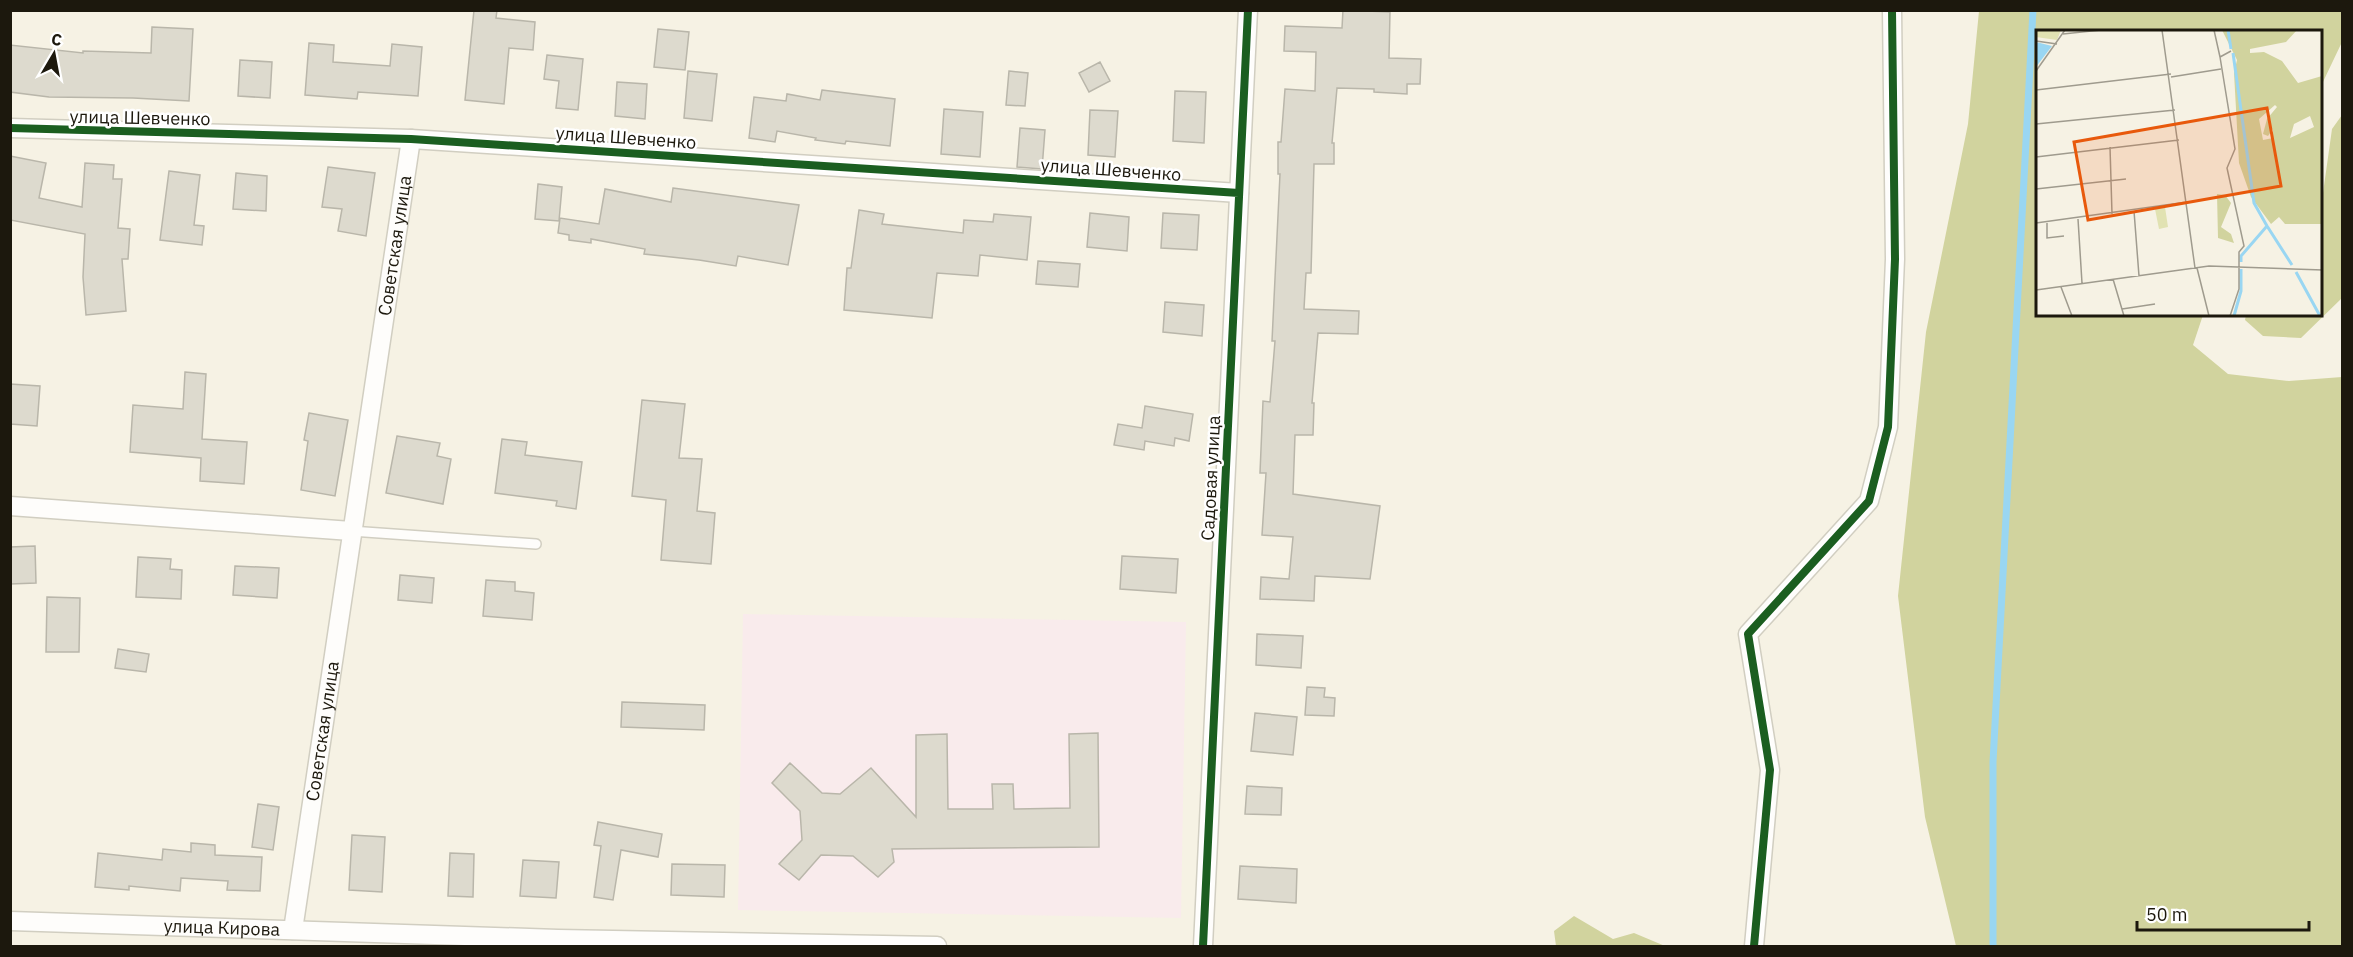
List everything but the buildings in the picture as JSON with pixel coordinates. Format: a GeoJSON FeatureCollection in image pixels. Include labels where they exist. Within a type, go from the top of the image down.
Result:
{"type":"FeatureCollection","features":[{"type":"Feature","properties":{"kind":"street","name":"Садовая улица"},"geometry":{"type":"LineString","coordinates":[[1203,946],[1248,10]]}},
{"type":"Feature","properties":{"kind":"street"},"geometry":{"type":"LineString","coordinates":[[1754,946],[1770,770],[1748,634],[1869,501],[1888,427],[1895,259],[1892,10]]}},
{"type":"Feature","properties":{"kind":"street","name":"улица Шевченко"},"geometry":{"type":"LineString","coordinates":[[10,128],[411,139],[1239,193]]}},
{"type":"Feature","properties":{"kind":"street","name":"Советская улица"},"geometry":{"type":"LineString","coordinates":[[293,930],[411,139]]}},
{"type":"Feature","properties":{"kind":"street"},"geometry":{"type":"LineString","coordinates":[[10,506],[351,531]]}},
{"type":"Feature","properties":{"kind":"street","name":"улица Кирова"},"geometry":{"type":"LineString","coordinates":[[10,921],[293,930],[558,943],[937,946]]}},
{"type":"Feature","properties":{"kind":"lane"},"geometry":{"type":"LineString","coordinates":[[351,531],[536,543]]}},
{"type":"Feature","properties":{"kind":"shaded area"},"geometry":{"type":"Polygon","coordinates":[[[743,614],[1186,622],[1181,918],[738,910],[743,614]]]}},
{"type":"Feature","properties":{"kind":"green space"},"geometry":{"type":"Polygon","coordinates":[[[1979,11],[2342,11],[2342,42],[2323,82],[2323,30],[2036,30],[2036,316],[2203,316],[2193,345],[2228,374],[2289,381],[2342,377],[2342,946],[1956,946],[1925,817],[1898,596],[1926,332],[1968,124],[1979,11]]]}},
{"type":"Feature","properties":{"kind":"green space"},"geometry":{"type":"Polygon","coordinates":[[[2342,115],[2342,298],[2301,338],[2263,336],[2245,320],[2246,316],[2323,316],[2323,193],[2332,129],[2342,115]]]}},
{"type":"Feature","properties":{"kind":"green space"},"geometry":{"type":"Polygon","coordinates":[[[1574,916],[1613,939],[1634,933],[1665,946],[1556,946],[1554,931],[1574,916]]]}},
{"type":"Feature","properties":{"kind":"waterway"},"geometry":{"type":"LineString","coordinates":[[1993,946],[1993,762],[2033,10]]}},
{"type":"Feature","properties":{"kind":"cycle path"},"geometry":{"type":"LineString","coordinates":[[1203,946],[1248,10]]}},
{"type":"Feature","properties":{"kind":"cycle path"},"geometry":{"type":"LineString","coordinates":[[1754,946],[1770,770],[1748,634],[1869,501],[1888,427],[1895,259],[1892,10]]}},
{"type":"Feature","properties":{"kind":"cycle path"},"geometry":{"type":"LineString","coordinates":[[10,128],[411,139],[1239,193]]}}]}
